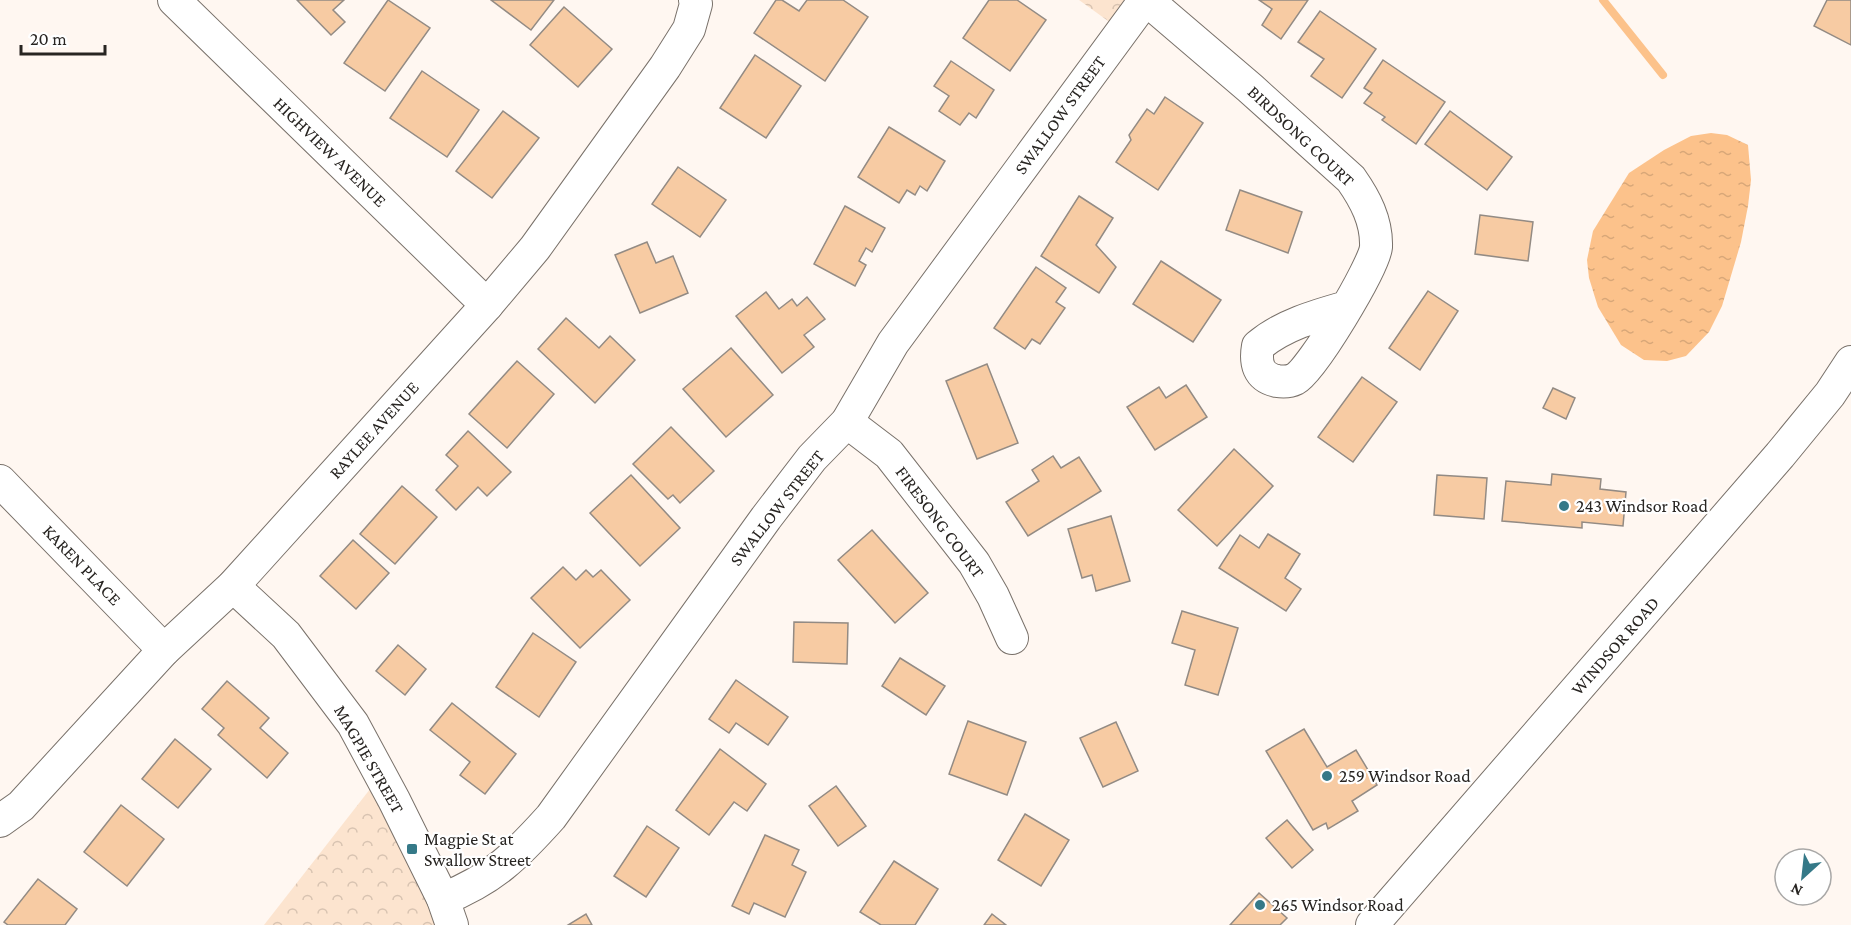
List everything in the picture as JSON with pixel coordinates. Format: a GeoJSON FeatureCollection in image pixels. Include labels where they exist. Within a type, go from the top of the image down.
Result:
{"type":"FeatureCollection","features":[{"type":"Feature","properties":{"kind":"street","name":"HIGHVIEW AVENUE"},"geometry":{"type":"LineString","coordinates":[[174,0],[487,305]]}},
{"type":"Feature","properties":{"kind":"street","name":"RAYLEE AVENUE"},"geometry":{"type":"LineString","coordinates":[[0,821],[21,806],[164,650],[233,586],[487,305],[535,248],[665,67],[689,29],[695,0]]}},
{"type":"Feature","properties":{"kind":"street","name":"BIRDSONG COURT"},"geometry":{"type":"LineString","coordinates":[[1146,0],[1250,88],[1351,179],[1364,197],[1372,218],[1376,248],[1366,274],[1347,307]]}},
{"type":"Feature","properties":{"kind":"street","name":"SWALLOW STREET"},"geometry":{"type":"LineString","coordinates":[[448,912],[470,888],[520,852],[551,817],[766,518],[812,458],[847,422],[893,343],[1146,0]]}},
{"type":"Feature","properties":{"kind":"street","name":"WINDSOR ROAD"},"geometry":{"type":"LineString","coordinates":[[1372,925],[1780,455],[1830,394],[1851,362]]}},
{"type":"Feature","properties":{"kind":"street","name":"FIRESONG COURT"},"geometry":{"type":"LineString","coordinates":[[847,422],[889,454],[974,563],[993,596],[1012,638]]}},
{"type":"Feature","properties":{"kind":"street","name":"KAREN PLACE"},"geometry":{"type":"LineString","coordinates":[[0,481],[164,650]]}},
{"type":"Feature","properties":{"kind":"street","name":"MAGPIE STREET"},"geometry":{"type":"LineString","coordinates":[[233,586],[286,635],[353,724],[394,800],[448,912]]}},
{"type":"Feature","properties":{"kind":"green space"},"geometry":{"type":"Polygon","coordinates":[[[1079,0],[1145,0],[1122,31],[1079,0]]]}},
{"type":"Feature","properties":{"kind":"green space"},"geometry":{"type":"Polygon","coordinates":[[[381,775],[452,925],[264,925],[381,775]]]}},
{"type":"Feature","properties":{"kind":"water"},"geometry":{"type":"Polygon","coordinates":[[[1711,133],[1727,135],[1748,145],[1751,180],[1741,242],[1722,306],[1709,332],[1686,356],[1667,361],[1644,360],[1621,345],[1598,307],[1589,278],[1587,260],[1593,231],[1629,173],[1664,150],[1691,136],[1711,133]]]}},
{"type":"Feature","properties":{"kind":"building"},"geometry":{"type":"Polygon","coordinates":[[[297,0],[344,0],[333,10],[345,22],[331,35],[297,0]]]}},
{"type":"Feature","properties":{"kind":"building"},"geometry":{"type":"Polygon","coordinates":[[[388,0],[430,28],[385,91],[344,63],[388,0]]]}},
{"type":"Feature","properties":{"kind":"building"},"geometry":{"type":"Polygon","coordinates":[[[491,0],[554,0],[531,30],[491,0]]]}},
{"type":"Feature","properties":{"kind":"building"},"geometry":{"type":"Polygon","coordinates":[[[776,0],[782,0],[799,11],[807,0],[843,0],[868,17],[825,81],[754,33],[776,0]]]}},
{"type":"Feature","properties":{"kind":"building"},"geometry":{"type":"Polygon","coordinates":[[[989,0],[1017,0],[1046,20],[1010,71],[963,38],[989,0]]]}},
{"type":"Feature","properties":{"kind":"building"},"geometry":{"type":"Polygon","coordinates":[[[1259,0],[1308,0],[1281,39],[1262,25],[1272,9],[1259,0]]]}},
{"type":"Feature","properties":{"kind":"building"},"geometry":{"type":"Polygon","coordinates":[[[1827,0],[1851,0],[1851,45],[1814,26],[1827,0]]]}},
{"type":"Feature","properties":{"kind":"building"},"geometry":{"type":"Polygon","coordinates":[[[564,7],[612,49],[578,87],[530,45],[564,7]]]}},
{"type":"Feature","properties":{"kind":"building"},"geometry":{"type":"Polygon","coordinates":[[[1320,11],[1376,49],[1342,98],[1311,76],[1324,59],[1298,42],[1320,11]]]}},
{"type":"Feature","properties":{"kind":"building"},"geometry":{"type":"Polygon","coordinates":[[[755,55],[801,86],[766,138],[720,108],[755,55]]]}},
{"type":"Feature","properties":{"kind":"building"},"geometry":{"type":"Polygon","coordinates":[[[1383,60],[1445,102],[1416,144],[1382,120],[1385,117],[1364,103],[1372,93],[1364,88],[1383,60]]]}},
{"type":"Feature","properties":{"kind":"building"},"geometry":{"type":"Polygon","coordinates":[[[951,61],[994,90],[976,118],[969,113],[960,125],[939,111],[949,96],[934,86],[951,61]]]}},
{"type":"Feature","properties":{"kind":"building"},"geometry":{"type":"Polygon","coordinates":[[[422,71],[479,110],[447,157],[390,118],[422,71]]]}},
{"type":"Feature","properties":{"kind":"building"},"geometry":{"type":"Polygon","coordinates":[[[1165,97],[1203,123],[1158,190],[1116,162],[1131,140],[1129,135],[1147,109],[1154,114],[1165,97]]]}},
{"type":"Feature","properties":{"kind":"building"},"geometry":{"type":"Polygon","coordinates":[[[503,111],[539,138],[492,198],[456,171],[503,111]]]}},
{"type":"Feature","properties":{"kind":"building"},"geometry":{"type":"Polygon","coordinates":[[[1450,111],[1512,157],[1487,190],[1425,144],[1450,111]]]}},
{"type":"Feature","properties":{"kind":"building"},"geometry":{"type":"Polygon","coordinates":[[[889,127],[945,161],[927,191],[920,186],[915,195],[907,190],[899,203],[858,177],[889,127]]]}},
{"type":"Feature","properties":{"kind":"building"},"geometry":{"type":"Polygon","coordinates":[[[678,167],[726,200],[700,237],[652,204],[678,167]]]}},
{"type":"Feature","properties":{"kind":"building"},"geometry":{"type":"Polygon","coordinates":[[[1240,190],[1302,212],[1288,253],[1226,230],[1240,190]]]}},
{"type":"Feature","properties":{"kind":"building"},"geometry":{"type":"Polygon","coordinates":[[[1079,196],[1113,218],[1096,245],[1116,267],[1099,293],[1041,256],[1079,196]]]}},
{"type":"Feature","properties":{"kind":"building"},"geometry":{"type":"Polygon","coordinates":[[[845,206],[885,228],[872,252],[866,248],[859,261],[866,265],[855,286],[814,264],[845,206]]]}},
{"type":"Feature","properties":{"kind":"building"},"geometry":{"type":"Polygon","coordinates":[[[1480,215],[1533,222],[1528,261],[1475,254],[1480,215]]]}},
{"type":"Feature","properties":{"kind":"building"},"geometry":{"type":"Polygon","coordinates":[[[647,242],[656,263],[673,256],[688,293],[640,313],[615,255],[647,242]]]}},
{"type":"Feature","properties":{"kind":"building"},"geometry":{"type":"Polygon","coordinates":[[[1161,261],[1221,300],[1193,342],[1133,304],[1161,261]]]}},
{"type":"Feature","properties":{"kind":"building"},"geometry":{"type":"Polygon","coordinates":[[[1036,267],[1066,288],[1056,302],[1065,308],[1040,344],[1032,339],[1025,349],[994,328],[1036,267]]]}},
{"type":"Feature","properties":{"kind":"building"},"geometry":{"type":"Polygon","coordinates":[[[1428,291],[1458,311],[1420,370],[1389,348],[1428,291]]]}},
{"type":"Feature","properties":{"kind":"building"},"geometry":{"type":"Polygon","coordinates":[[[766,292],[779,309],[792,299],[797,306],[807,297],[825,319],[804,335],[814,347],[782,373],[736,316],[766,292]]]}},
{"type":"Feature","properties":{"kind":"building"},"geometry":{"type":"Polygon","coordinates":[[[566,318],[599,348],[610,336],[635,360],[595,403],[538,349],[566,318]]]}},
{"type":"Feature","properties":{"kind":"building"},"geometry":{"type":"Polygon","coordinates":[[[731,348],[773,395],[726,437],[683,389],[731,348]]]}},
{"type":"Feature","properties":{"kind":"building"},"geometry":{"type":"Polygon","coordinates":[[[517,361],[554,394],[507,448],[469,414],[517,361]]]}},
{"type":"Feature","properties":{"kind":"building"},"geometry":{"type":"Polygon","coordinates":[[[987,364],[1018,443],[977,459],[946,381],[987,364]]]}},
{"type":"Feature","properties":{"kind":"building"},"geometry":{"type":"Polygon","coordinates":[[[1362,377],[1397,402],[1353,462],[1318,437],[1362,377]]]}},
{"type":"Feature","properties":{"kind":"building"},"geometry":{"type":"Polygon","coordinates":[[[1186,385],[1207,417],[1155,450],[1127,407],[1159,387],[1166,398],[1186,385]]]}},
{"type":"Feature","properties":{"kind":"building"},"geometry":{"type":"Polygon","coordinates":[[[1553,388],[1575,398],[1566,419],[1543,408],[1553,388]]]}},
{"type":"Feature","properties":{"kind":"building"},"geometry":{"type":"Polygon","coordinates":[[[671,427],[714,471],[680,503],[673,495],[668,499],[633,464],[671,427]]]}},
{"type":"Feature","properties":{"kind":"building"},"geometry":{"type":"Polygon","coordinates":[[[468,431],[511,472],[487,496],[478,487],[456,510],[436,490],[458,466],[446,455],[468,431]]]}},
{"type":"Feature","properties":{"kind":"building"},"geometry":{"type":"Polygon","coordinates":[[[1234,449],[1273,486],[1217,546],[1178,510],[1234,449]]]}},
{"type":"Feature","properties":{"kind":"building"},"geometry":{"type":"Polygon","coordinates":[[[1053,456],[1061,468],[1079,457],[1101,491],[1028,536],[1006,502],[1039,481],[1032,470],[1053,456]]]}},
{"type":"Feature","properties":{"kind":"building","name":"243 Windsor Road"},"geometry":{"type":"Polygon","coordinates":[[[1552,474],[1601,479],[1600,489],[1626,492],[1623,526],[1582,522],[1582,528],[1502,521],[1506,481],[1551,485],[1552,474]]]}},
{"type":"Feature","properties":{"kind":"building"},"geometry":{"type":"Polygon","coordinates":[[[631,475],[680,528],[640,566],[590,513],[631,475]]]}},
{"type":"Feature","properties":{"kind":"building"},"geometry":{"type":"Polygon","coordinates":[[[1437,475],[1487,478],[1484,519],[1434,515],[1437,475]]]}},
{"type":"Feature","properties":{"kind":"building"},"geometry":{"type":"Polygon","coordinates":[[[402,486],[437,517],[395,564],[360,534],[402,486]]]}},
{"type":"Feature","properties":{"kind":"building"},"geometry":{"type":"Polygon","coordinates":[[[1111,516],[1130,581],[1096,591],[1092,575],[1082,578],[1068,529],[1111,516]]]}},
{"type":"Feature","properties":{"kind":"building"},"geometry":{"type":"Polygon","coordinates":[[[872,530],[928,593],[895,623],[838,560],[872,530]]]}},
{"type":"Feature","properties":{"kind":"building"},"geometry":{"type":"Polygon","coordinates":[[[1268,534],[1300,554],[1285,578],[1301,589],[1286,611],[1219,568],[1240,535],[1259,548],[1268,534]]]}},
{"type":"Feature","properties":{"kind":"building"},"geometry":{"type":"Polygon","coordinates":[[[353,540],[389,573],[356,609],[320,576],[353,540]]]}},
{"type":"Feature","properties":{"kind":"building"},"geometry":{"type":"Polygon","coordinates":[[[563,567],[576,580],[586,570],[593,577],[601,570],[630,600],[580,648],[531,598],[563,567]]]}},
{"type":"Feature","properties":{"kind":"building"},"geometry":{"type":"Polygon","coordinates":[[[1182,611],[1238,628],[1218,695],[1185,685],[1195,650],[1172,643],[1182,611]]]}},
{"type":"Feature","properties":{"kind":"building"},"geometry":{"type":"Polygon","coordinates":[[[794,622],[848,623],[847,664],[793,662],[794,622]]]}},
{"type":"Feature","properties":{"kind":"building"},"geometry":{"type":"Polygon","coordinates":[[[533,633],[576,662],[539,717],[496,687],[533,633]]]}},
{"type":"Feature","properties":{"kind":"building"},"geometry":{"type":"Polygon","coordinates":[[[398,645],[426,669],[405,695],[376,671],[398,645]]]}},
{"type":"Feature","properties":{"kind":"building"},"geometry":{"type":"Polygon","coordinates":[[[900,658],[945,686],[926,715],[882,686],[900,658]]]}},
{"type":"Feature","properties":{"kind":"building"},"geometry":{"type":"Polygon","coordinates":[[[736,680],[788,717],[768,745],[736,723],[729,733],[709,719],[736,680]]]}},
{"type":"Feature","properties":{"kind":"building"},"geometry":{"type":"Polygon","coordinates":[[[227,681],[269,718],[260,728],[288,753],[267,778],[218,735],[224,728],[202,709],[227,681]]]}},
{"type":"Feature","properties":{"kind":"building"},"geometry":{"type":"Polygon","coordinates":[[[452,703],[516,754],[485,794],[460,775],[470,762],[430,730],[452,703]]]}},
{"type":"Feature","properties":{"kind":"building"},"geometry":{"type":"Polygon","coordinates":[[[968,721],[1026,742],[1007,795],[949,774],[968,721]]]}},
{"type":"Feature","properties":{"kind":"building"},"geometry":{"type":"Polygon","coordinates":[[[1116,722],[1138,771],[1103,787],[1080,738],[1116,722]]]}},
{"type":"Feature","properties":{"kind":"building","name":"259 Windsor Road"},"geometry":{"type":"Polygon","coordinates":[[[1304,729],[1327,767],[1356,750],[1377,785],[1352,801],[1358,811],[1328,829],[1326,823],[1313,830],[1266,751],[1304,729]]]}},
{"type":"Feature","properties":{"kind":"building"},"geometry":{"type":"Polygon","coordinates":[[[175,739],[211,769],[178,808],[142,779],[175,739]]]}},
{"type":"Feature","properties":{"kind":"building"},"geometry":{"type":"Polygon","coordinates":[[[720,749],[766,784],[747,811],[734,802],[709,835],[676,810],[720,749]]]}},
{"type":"Feature","properties":{"kind":"building"},"geometry":{"type":"Polygon","coordinates":[[[836,786],[866,826],[838,846],[809,806],[836,786]]]}},
{"type":"Feature","properties":{"kind":"building"},"geometry":{"type":"Polygon","coordinates":[[[121,805],[164,839],[127,886],[84,852],[121,805]]]}},
{"type":"Feature","properties":{"kind":"building"},"geometry":{"type":"Polygon","coordinates":[[[1025,814],[1069,840],[1041,886],[998,860],[1025,814]]]}},
{"type":"Feature","properties":{"kind":"building"},"geometry":{"type":"Polygon","coordinates":[[[1287,820],[1313,850],[1292,868],[1266,838],[1287,820]]]}},
{"type":"Feature","properties":{"kind":"building"},"geometry":{"type":"Polygon","coordinates":[[[647,826],[679,848],[646,897],[614,876],[647,826]]]}},
{"type":"Feature","properties":{"kind":"building"},"geometry":{"type":"Polygon","coordinates":[[[765,835],[799,850],[792,865],[806,872],[785,917],[754,903],[749,914],[732,906],[765,835]]]}},
{"type":"Feature","properties":{"kind":"building"},"geometry":{"type":"Polygon","coordinates":[[[894,861],[938,889],[915,925],[881,925],[860,912],[894,861]]]}},
{"type":"Feature","properties":{"kind":"building"},"geometry":{"type":"Polygon","coordinates":[[[38,879],[77,909],[65,925],[8,925],[4,922],[38,879]]]}},
{"type":"Feature","properties":{"kind":"building","name":"265 Windsor Road"},"geometry":{"type":"Polygon","coordinates":[[[1259,893],[1287,918],[1280,925],[1230,925],[1259,893]]]}},
{"type":"Feature","properties":{"kind":"building"},"geometry":{"type":"Polygon","coordinates":[[[586,914],[592,925],[568,925],[586,914]]]}},
{"type":"Feature","properties":{"kind":"building"},"geometry":{"type":"Polygon","coordinates":[[[992,914],[1006,925],[984,925],[992,914]]]}},
{"type":"Feature","properties":{"kind":"waterway"},"geometry":{"type":"LineString","coordinates":[[1603,0],[1663,75]]}},
{"type":"Feature","properties":{"kind":"place","name":"243 Windsor Road"},"geometry":{"type":"Point","coordinates":[1564,506]}},
{"type":"Feature","properties":{"kind":"place","name":"259 Windsor Road"},"geometry":{"type":"Point","coordinates":[1327,776]}},
{"type":"Feature","properties":{"kind":"place","name":"Magpie St at Swallow Street"},"geometry":{"type":"Point","coordinates":[412,849]}},
{"type":"Feature","properties":{"kind":"place","name":"265 Windsor Road"},"geometry":{"type":"Point","coordinates":[1260,905]}}]}
